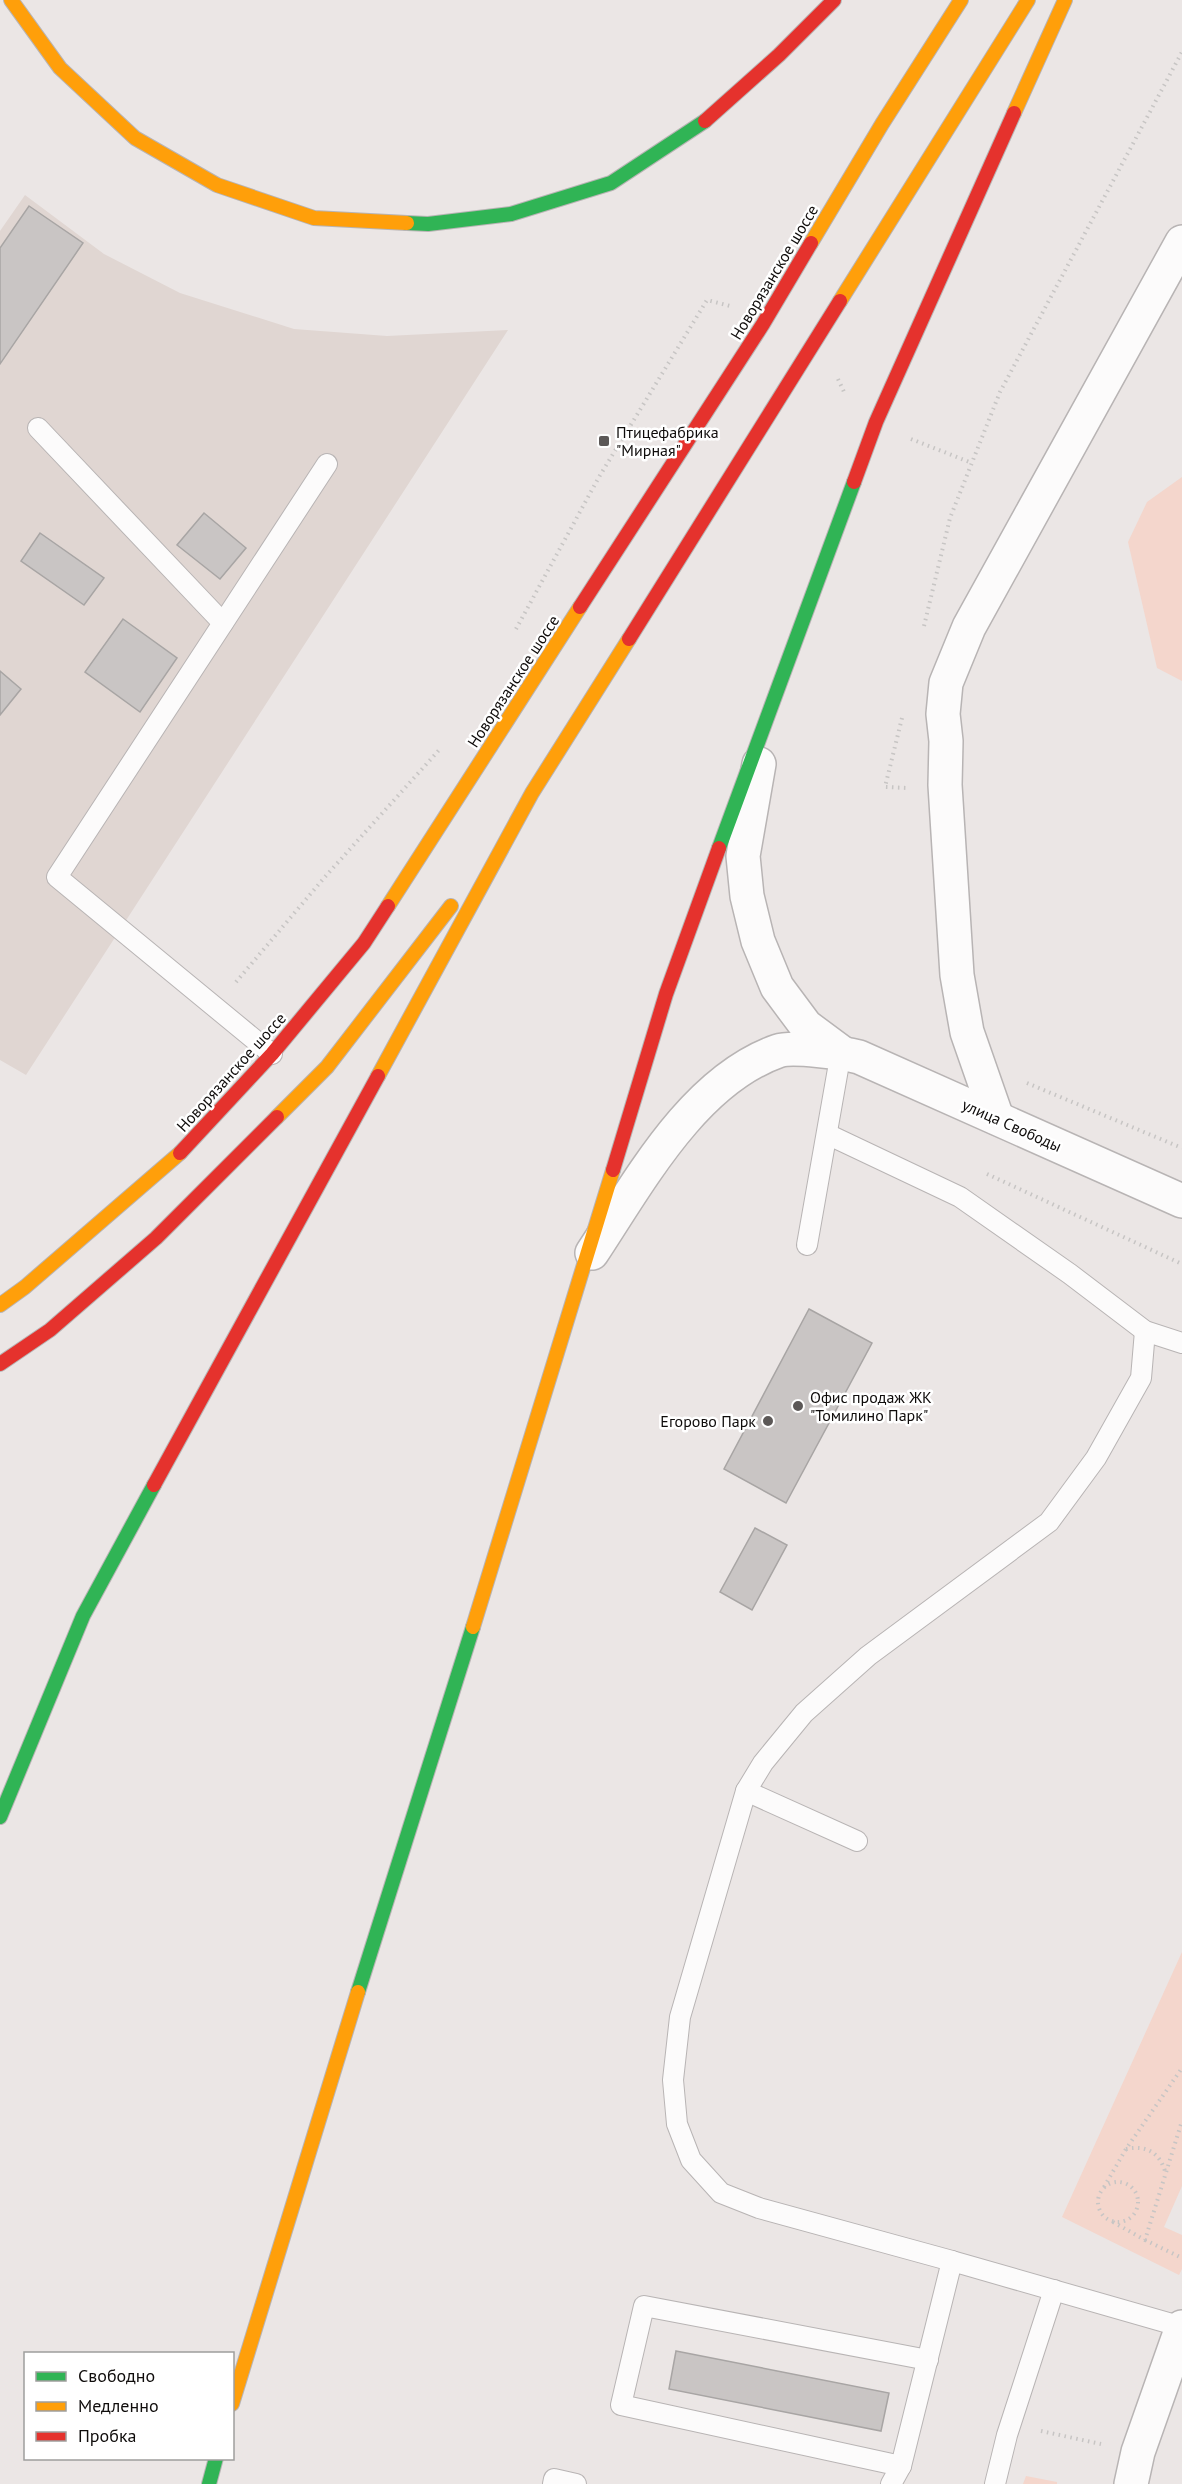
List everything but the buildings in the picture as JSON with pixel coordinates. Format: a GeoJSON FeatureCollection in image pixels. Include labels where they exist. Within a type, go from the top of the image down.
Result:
{"type":"FeatureCollection","features":[{"type":"Feature","properties":{"kind":"main road"},"geometry":{"type":"LineString","coordinates":[[11,0],[60,68],[135,138],[217,185],[314,218],[428,225],[511,214],[611,183],[700,126],[779,56],[834,0]]}},
{"type":"Feature","properties":{"kind":"main road","name":"Новорязанское шоссе"},"geometry":{"type":"LineString","coordinates":[[0,1305],[25,1287],[190,1144],[272,1054],[364,943],[763,324],[882,124],[961,0]]}},
{"type":"Feature","properties":{"kind":"main road"},"geometry":{"type":"LineString","coordinates":[[0,1817],[83,1616],[532,793],[1028,0]]}},
{"type":"Feature","properties":{"kind":"main road"},"geometry":{"type":"LineString","coordinates":[[234,2397],[285,2225],[666,994],[876,422],[1065,0]]}},
{"type":"Feature","properties":{"kind":"main road"},"geometry":{"type":"LineString","coordinates":[[0,1364],[50,1330],[156,1238],[327,1067],[463,890],[532,793]]}},
{"type":"Feature","properties":{"kind":"main road"},"geometry":{"type":"LineString","coordinates":[[209,2484],[215,2460]]}},
{"type":"Feature","properties":{"kind":"street"},"geometry":{"type":"LineString","coordinates":[[997,1118],[975,1061],[967,1032],[957,975],[945,784],[946,741],[943,714],[946,683],[969,627],[1182,242]]}},
{"type":"Feature","properties":{"kind":"street","name":"улица Свободы"},"geometry":{"type":"LineString","coordinates":[[766,718],[742,856],[747,896],[758,941],[783,995],[806,1026],[841,1052]]}},
{"type":"Feature","properties":{"kind":"street","name":"улица Свободы"},"geometry":{"type":"LineString","coordinates":[[584,1265],[637,1184],[688,1115],[735,1073],[780,1050],[841,1052],[859,1057],[1182,1201]]}},
{"type":"Feature","properties":{"kind":"street"},"geometry":{"type":"LineString","coordinates":[[1131,2484],[1138,2452],[1182,2327]]}},
{"type":"Feature","properties":{"kind":"lane"},"geometry":{"type":"LineString","coordinates":[[38,428],[223,623]]}},
{"type":"Feature","properties":{"kind":"lane"},"geometry":{"type":"LineString","coordinates":[[272,1054],[57,877],[327,464]]}},
{"type":"Feature","properties":{"kind":"lane"},"geometry":{"type":"LineString","coordinates":[[807,1245],[841,1052]]}},
{"type":"Feature","properties":{"kind":"lane"},"geometry":{"type":"LineString","coordinates":[[827,1134],[960,1197],[1070,1274],[1145,1331],[1182,1343]]}},
{"type":"Feature","properties":{"kind":"lane"},"geometry":{"type":"LineString","coordinates":[[1145,1331],[1141,1378],[1096,1458],[1049,1522],[868,1656],[804,1713],[763,1763],[746,1791],[680,2017],[673,2080],[677,2124],[691,2160],[721,2193],[759,2208],[1182,2327]]}},
{"type":"Feature","properties":{"kind":"lane"},"geometry":{"type":"LineString","coordinates":[[746,1791],[857,1841]]}},
{"type":"Feature","properties":{"kind":"lane"},"geometry":{"type":"LineString","coordinates":[[891,2484],[901,2466],[952,2261]]}},
{"type":"Feature","properties":{"kind":"lane"},"geometry":{"type":"LineString","coordinates":[[995,2484],[1007,2435],[1054,2290]]}},
{"type":"Feature","properties":{"kind":"lane"},"geometry":{"type":"LineString","coordinates":[[901,2466],[621,2405],[644,2306],[928,2360]]}},
{"type":"Feature","properties":{"kind":"lane"},"geometry":{"type":"LineString","coordinates":[[553,2484],[554,2479],[576,2484]]}},
{"type":"Feature","properties":{"kind":"path"},"geometry":{"type":"LineString","coordinates":[[923,633],[950,518],[1000,392],[1182,52]]}},
{"type":"Feature","properties":{"kind":"path"},"geometry":{"type":"LineString","coordinates":[[514,634],[599,477],[707,300],[736,307]]}},
{"type":"Feature","properties":{"kind":"path"},"geometry":{"type":"LineString","coordinates":[[835,374],[849,402]]}},
{"type":"Feature","properties":{"kind":"path"},"geometry":{"type":"LineString","coordinates":[[904,436],[972,463]]}},
{"type":"Feature","properties":{"kind":"path"},"geometry":{"type":"LineString","coordinates":[[215,1007],[324,878],[446,742]]}},
{"type":"Feature","properties":{"kind":"path"},"geometry":{"type":"LineString","coordinates":[[975,1061],[1182,1148]]}},
{"type":"Feature","properties":{"kind":"path"},"geometry":{"type":"LineString","coordinates":[[986,1174],[1182,1264]]}},
{"type":"Feature","properties":{"kind":"path"},"geometry":{"type":"LineString","coordinates":[[1182,2068],[1126,2149],[1098,2197],[1098,2208],[1103,2217],[1182,2258]]}},
{"type":"Feature","properties":{"kind":"path"},"geometry":{"type":"LineString","coordinates":[[1144,2240],[1182,2121]]}},
{"type":"Feature","properties":{"kind":"path"},"geometry":{"type":"LineString","coordinates":[[1126,2149],[1143,2148],[1154,2153],[1162,2161],[1166,2172]]}},
{"type":"Feature","properties":{"kind":"path"},"geometry":{"type":"LineString","coordinates":[[1104,2187],[1113,2182],[1124,2182],[1133,2187],[1138,2196],[1138,2207],[1133,2217],[1124,2222],[1113,2222]]}},
{"type":"Feature","properties":{"kind":"shaded area"},"geometry":{"type":"Polygon","coordinates":[[[25,195],[104,254],[180,293],[294,329],[387,336],[508,330],[26,1075],[0,1060],[0,231],[25,195]]]}},
{"type":"Feature","properties":{"kind":"shaded area"},"geometry":{"type":"Polygon","coordinates":[[[1182,477],[1182,681],[1157,668],[1128,542],[1147,502],[1182,477]]]}},
{"type":"Feature","properties":{"kind":"shaded area"},"geometry":{"type":"Polygon","coordinates":[[[1182,1952],[1182,2186],[1164,2227],[1182,2235],[1182,2269],[1179,2275],[1062,2217],[1182,1952]]]}},
{"type":"Feature","properties":{"kind":"shaded area"},"geometry":{"type":"Polygon","coordinates":[[[1026,2476],[1057,2482],[1057,2484],[1023,2484],[1026,2476]]]}},
{"type":"Feature","properties":{"kind":"traffic: fast"},"geometry":{"type":"LineString","coordinates":[[407,223],[428,224],[511,214],[611,183],[705,121]]}},
{"type":"Feature","properties":{"kind":"traffic: fast"},"geometry":{"type":"LineString","coordinates":[[719,848],[854,482]]}},
{"type":"Feature","properties":{"kind":"traffic: fast"},"geometry":{"type":"LineString","coordinates":[[0,1817],[83,1616],[154,1485]]}},
{"type":"Feature","properties":{"kind":"traffic: fast"},"geometry":{"type":"LineString","coordinates":[[358,1992],[473,1627]]}},
{"type":"Feature","properties":{"kind":"traffic: fast"},"geometry":{"type":"LineString","coordinates":[[209,2484],[215,2460]]}},
{"type":"Feature","properties":{"kind":"traffic: slow"},"geometry":{"type":"LineString","coordinates":[[11,0],[60,68],[135,138],[217,185],[314,218],[407,223]]}},
{"type":"Feature","properties":{"kind":"traffic: slow"},"geometry":{"type":"LineString","coordinates":[[811,243],[882,124],[961,0]]}},
{"type":"Feature","properties":{"kind":"traffic: slow"},"geometry":{"type":"LineString","coordinates":[[840,301],[1028,0]]}},
{"type":"Feature","properties":{"kind":"traffic: slow"},"geometry":{"type":"LineString","coordinates":[[1014,113],[1065,0]]}},
{"type":"Feature","properties":{"kind":"traffic: slow"},"geometry":{"type":"LineString","coordinates":[[388,906],[580,607]]}},
{"type":"Feature","properties":{"kind":"traffic: slow"},"geometry":{"type":"LineString","coordinates":[[378,1076],[532,793],[629,639]]}},
{"type":"Feature","properties":{"kind":"traffic: slow"},"geometry":{"type":"LineString","coordinates":[[277,1117],[327,1067],[451,906]]}},
{"type":"Feature","properties":{"kind":"traffic: slow"},"geometry":{"type":"LineString","coordinates":[[0,1305],[25,1287],[180,1153]]}},
{"type":"Feature","properties":{"kind":"traffic: slow"},"geometry":{"type":"LineString","coordinates":[[473,1627],[613,1170]]}},
{"type":"Feature","properties":{"kind":"traffic: slow"},"geometry":{"type":"LineString","coordinates":[[234,2397],[358,1992]]}},
{"type":"Feature","properties":{"kind":"traffic: jam"},"geometry":{"type":"LineString","coordinates":[[705,121],[779,55],[834,0]]}},
{"type":"Feature","properties":{"kind":"traffic: jam"},"geometry":{"type":"LineString","coordinates":[[854,482],[876,422],[1014,113]]}},
{"type":"Feature","properties":{"kind":"traffic: jam"},"geometry":{"type":"LineString","coordinates":[[580,607],[763,324],[811,243]]}},
{"type":"Feature","properties":{"kind":"traffic: jam"},"geometry":{"type":"LineString","coordinates":[[629,639],[840,301]]}},
{"type":"Feature","properties":{"kind":"traffic: jam"},"geometry":{"type":"LineString","coordinates":[[613,1170],[666,994],[719,848]]}},
{"type":"Feature","properties":{"kind":"traffic: jam"},"geometry":{"type":"LineString","coordinates":[[180,1153],[272,1054],[364,943],[388,906]]}},
{"type":"Feature","properties":{"kind":"traffic: jam"},"geometry":{"type":"LineString","coordinates":[[154,1485],[378,1076]]}},
{"type":"Feature","properties":{"kind":"traffic: jam"},"geometry":{"type":"LineString","coordinates":[[0,1364],[50,1330],[156,1238],[277,1117]]}},
{"type":"Feature","properties":{"kind":"place","name":"Птицефабрика \"Мирная\""},"geometry":{"type":"Point","coordinates":[604,441]}},
{"type":"Feature","properties":{"kind":"place","name":"Офис продаж ЖК \"Томилино Парк\""},"geometry":{"type":"Point","coordinates":[798,1406]}},
{"type":"Feature","properties":{"kind":"place","name":"Егорово Парк"},"geometry":{"type":"Point","coordinates":[768,1421]}}]}
